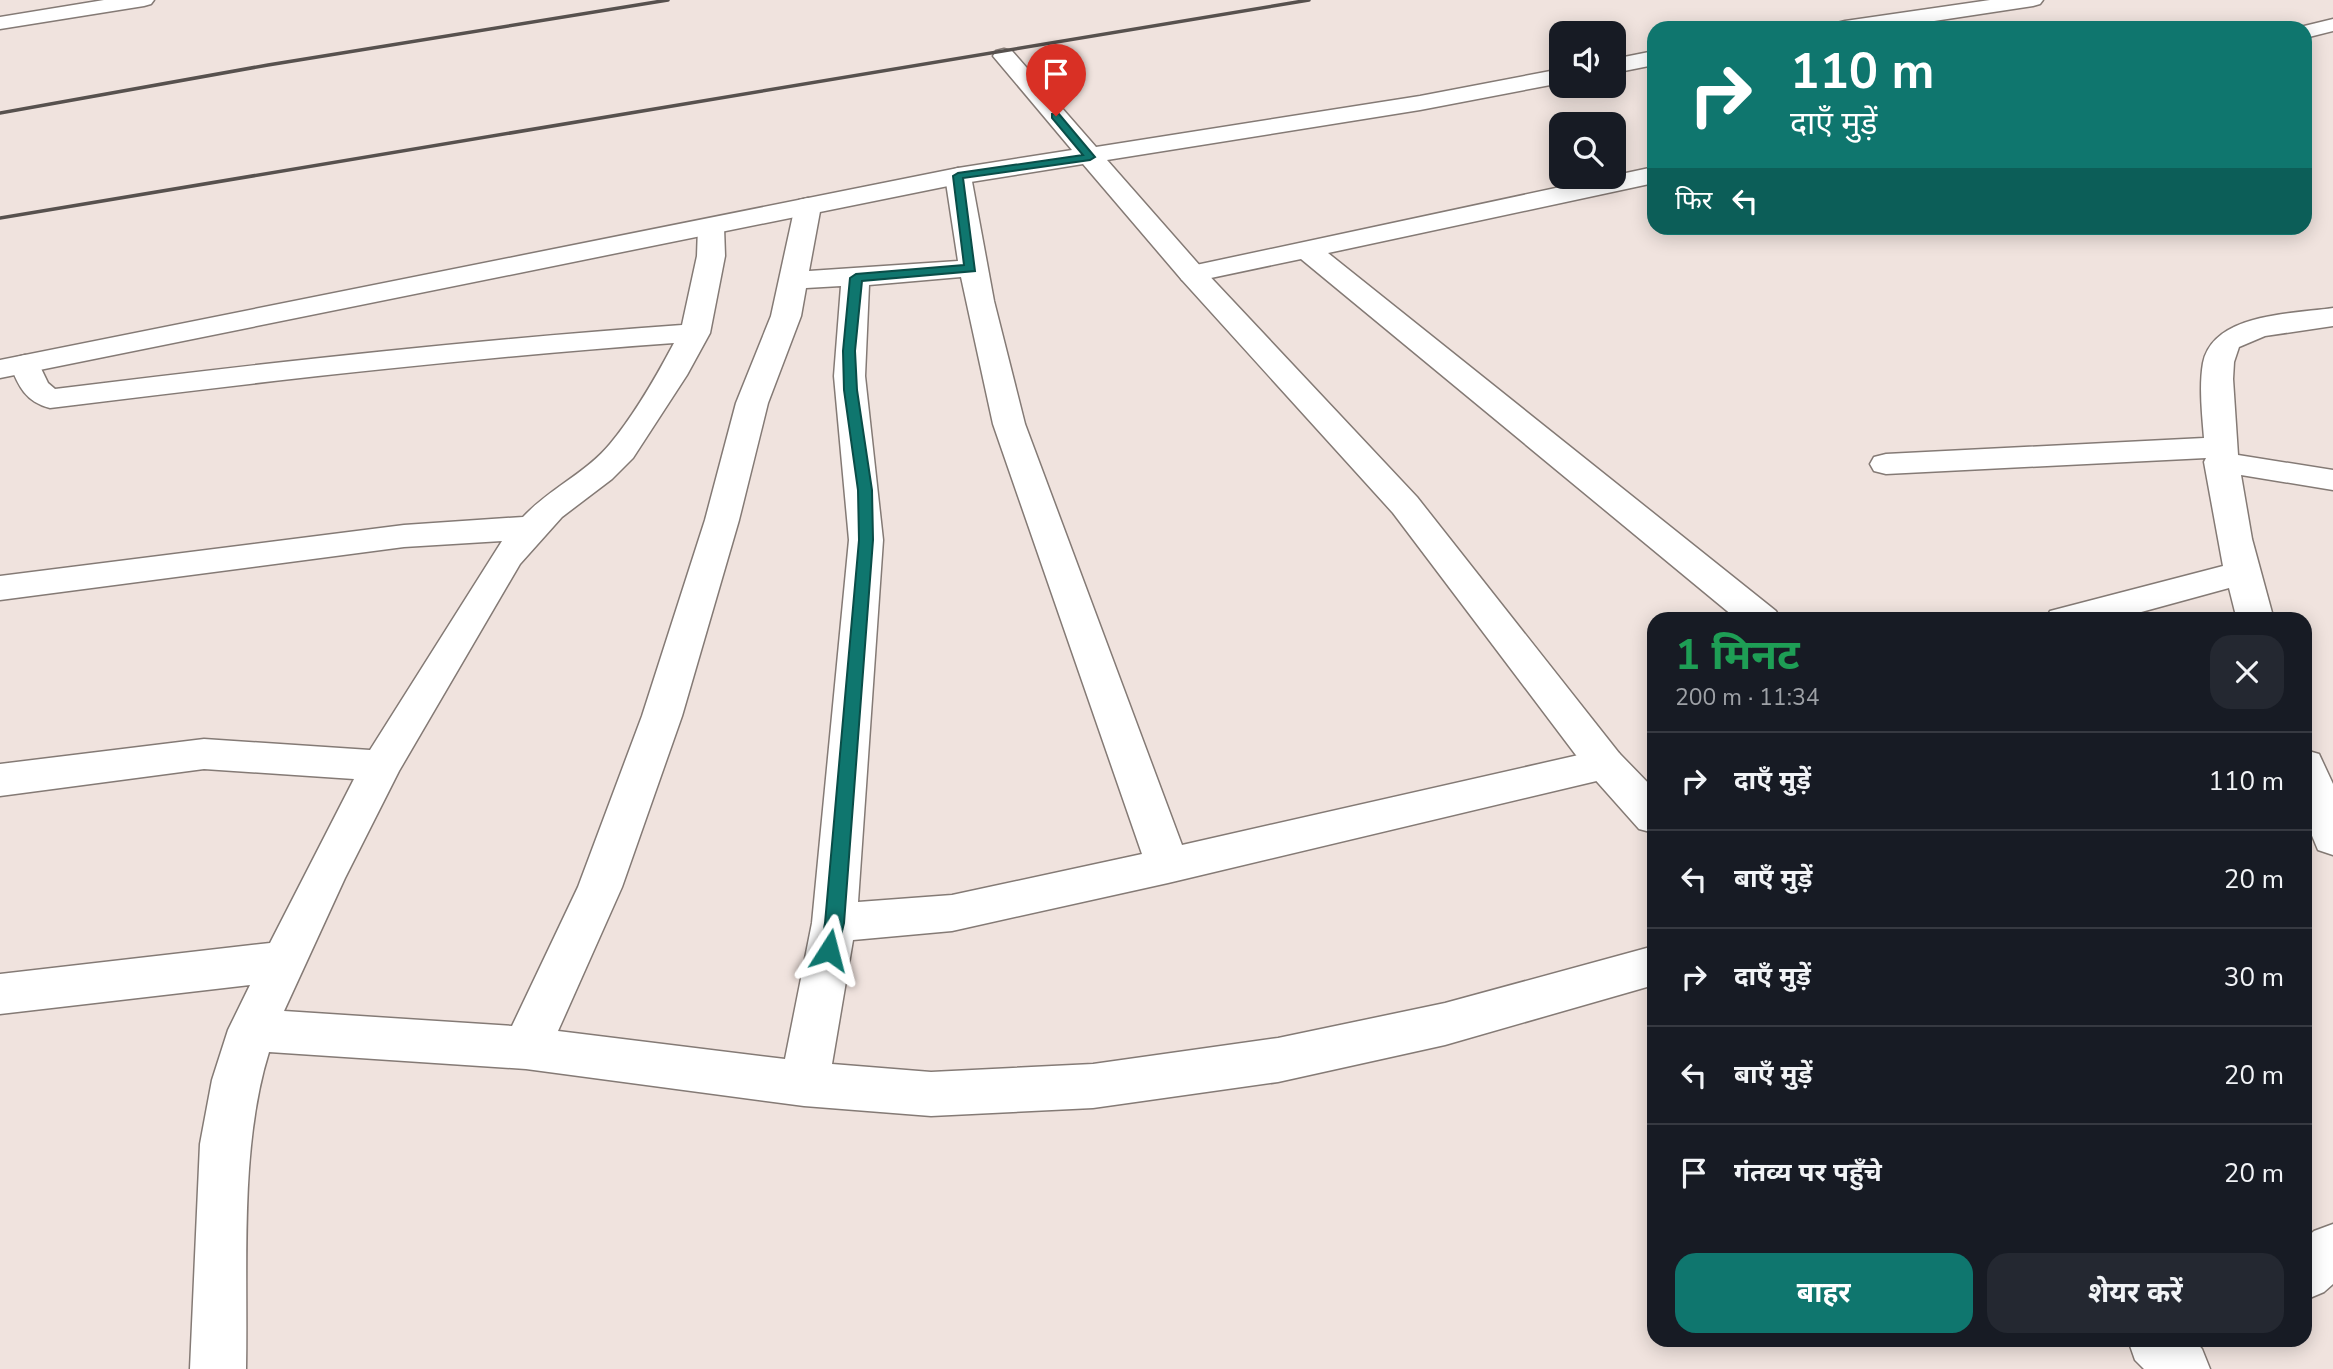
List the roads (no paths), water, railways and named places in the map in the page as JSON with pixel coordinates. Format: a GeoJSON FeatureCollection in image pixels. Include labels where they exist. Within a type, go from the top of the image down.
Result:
{"type":"FeatureCollection","features":[{"type":"Feature","properties":{"kind":"street"},"geometry":{"type":"LineString","coordinates":[[0,23],[145,0]]}},
{"type":"Feature","properties":{"kind":"street"},"geometry":{"type":"LineString","coordinates":[[1892,21],[2032,0]]}},
{"type":"Feature","properties":{"kind":"street"},"geometry":{"type":"LineString","coordinates":[[2312,29],[2333,24]]}},
{"type":"Feature","properties":{"kind":"street"},"geometry":{"type":"LineString","coordinates":[[1004,55],[1192,274],[1405,505],[1605,764],[1647,809]]}},
{"type":"Feature","properties":{"kind":"street"},"geometry":{"type":"LineString","coordinates":[[1626,64],[1647,59]]}},
{"type":"Feature","properties":{"kind":"street"},"geometry":{"type":"LineString","coordinates":[[13,366],[958,176],[1420,103],[1549,78]]}},
{"type":"Feature","properties":{"kind":"street"},"geometry":{"type":"LineString","coordinates":[[958,176],[971,268],[991,359],[1009,424],[1168,866]]}},
{"type":"Feature","properties":{"kind":"street"},"geometry":{"type":"LineString","coordinates":[[1192,274],[1647,176]]}},
{"type":"Feature","properties":{"kind":"street"},"geometry":{"type":"LineString","coordinates":[[526,1048],[600,887],[662,716],[722,520],[752,403],[786,316],[808,205]]}},
{"type":"Feature","properties":{"kind":"street"},"geometry":{"type":"LineString","coordinates":[[218,1369],[225,1144],[236,1080],[253,1030],[323,878],[381,766],[507,557],[531,527],[622,451],[672,376],[695,333],[711,256],[711,227]]}},
{"type":"Feature","properties":{"kind":"street"},"geometry":{"type":"LineString","coordinates":[[1305,248],[1753,612]]}},
{"type":"Feature","properties":{"kind":"street"},"geometry":{"type":"LineString","coordinates":[[793,280],[856,278],[971,268]]}},
{"type":"Feature","properties":{"kind":"street"},"geometry":{"type":"LineString","coordinates":[[804,1084],[834,923],[866,540],[865,490],[850,390],[849,351],[856,278]]}},
{"type":"Feature","properties":{"kind":"street"},"geometry":{"type":"LineString","coordinates":[[2253,612],[2241,573],[2220,454],[2218,358],[2229,341],[2268,327],[2333,317]]}},
{"type":"Feature","properties":{"kind":"street"},"geometry":{"type":"LineString","coordinates":[[13,366],[40,395],[50,399],[374,360],[524,345],[695,333]]}},
{"type":"Feature","properties":{"kind":"street"},"geometry":{"type":"LineString","coordinates":[[1886,464],[2220,454],[2333,480]]}},
{"type":"Feature","properties":{"kind":"street"},"geometry":{"type":"LineString","coordinates":[[0,588],[404,536],[531,527]]}},
{"type":"Feature","properties":{"kind":"street"},"geometry":{"type":"LineString","coordinates":[[2093,612],[2241,573]]}},
{"type":"Feature","properties":{"kind":"street"},"geometry":{"type":"LineString","coordinates":[[0,780],[204,754],[381,766]]}},
{"type":"Feature","properties":{"kind":"street"},"geometry":{"type":"LineString","coordinates":[[834,923],[952,913],[1168,866],[1605,764]]}},
{"type":"Feature","properties":{"kind":"street"},"geometry":{"type":"LineString","coordinates":[[2312,783],[2333,838]]}},
{"type":"Feature","properties":{"kind":"street"},"geometry":{"type":"LineString","coordinates":[[0,994],[285,961]]}},
{"type":"Feature","properties":{"kind":"street"},"geometry":{"type":"LineString","coordinates":[[253,1030],[526,1048],[804,1084],[944,1093],[1093,1086],[1265,1062],[1445,1024],[1647,967]]}},
{"type":"Feature","properties":{"kind":"street"},"geometry":{"type":"LineString","coordinates":[[2312,1267],[2333,1250]]}},
{"type":"Feature","properties":{"kind":"railway"},"geometry":{"type":"LineString","coordinates":[[0,113],[268,65],[668,0]]}},
{"type":"Feature","properties":{"kind":"railway"},"geometry":{"type":"LineString","coordinates":[[0,218],[1309,0]]}}]}
